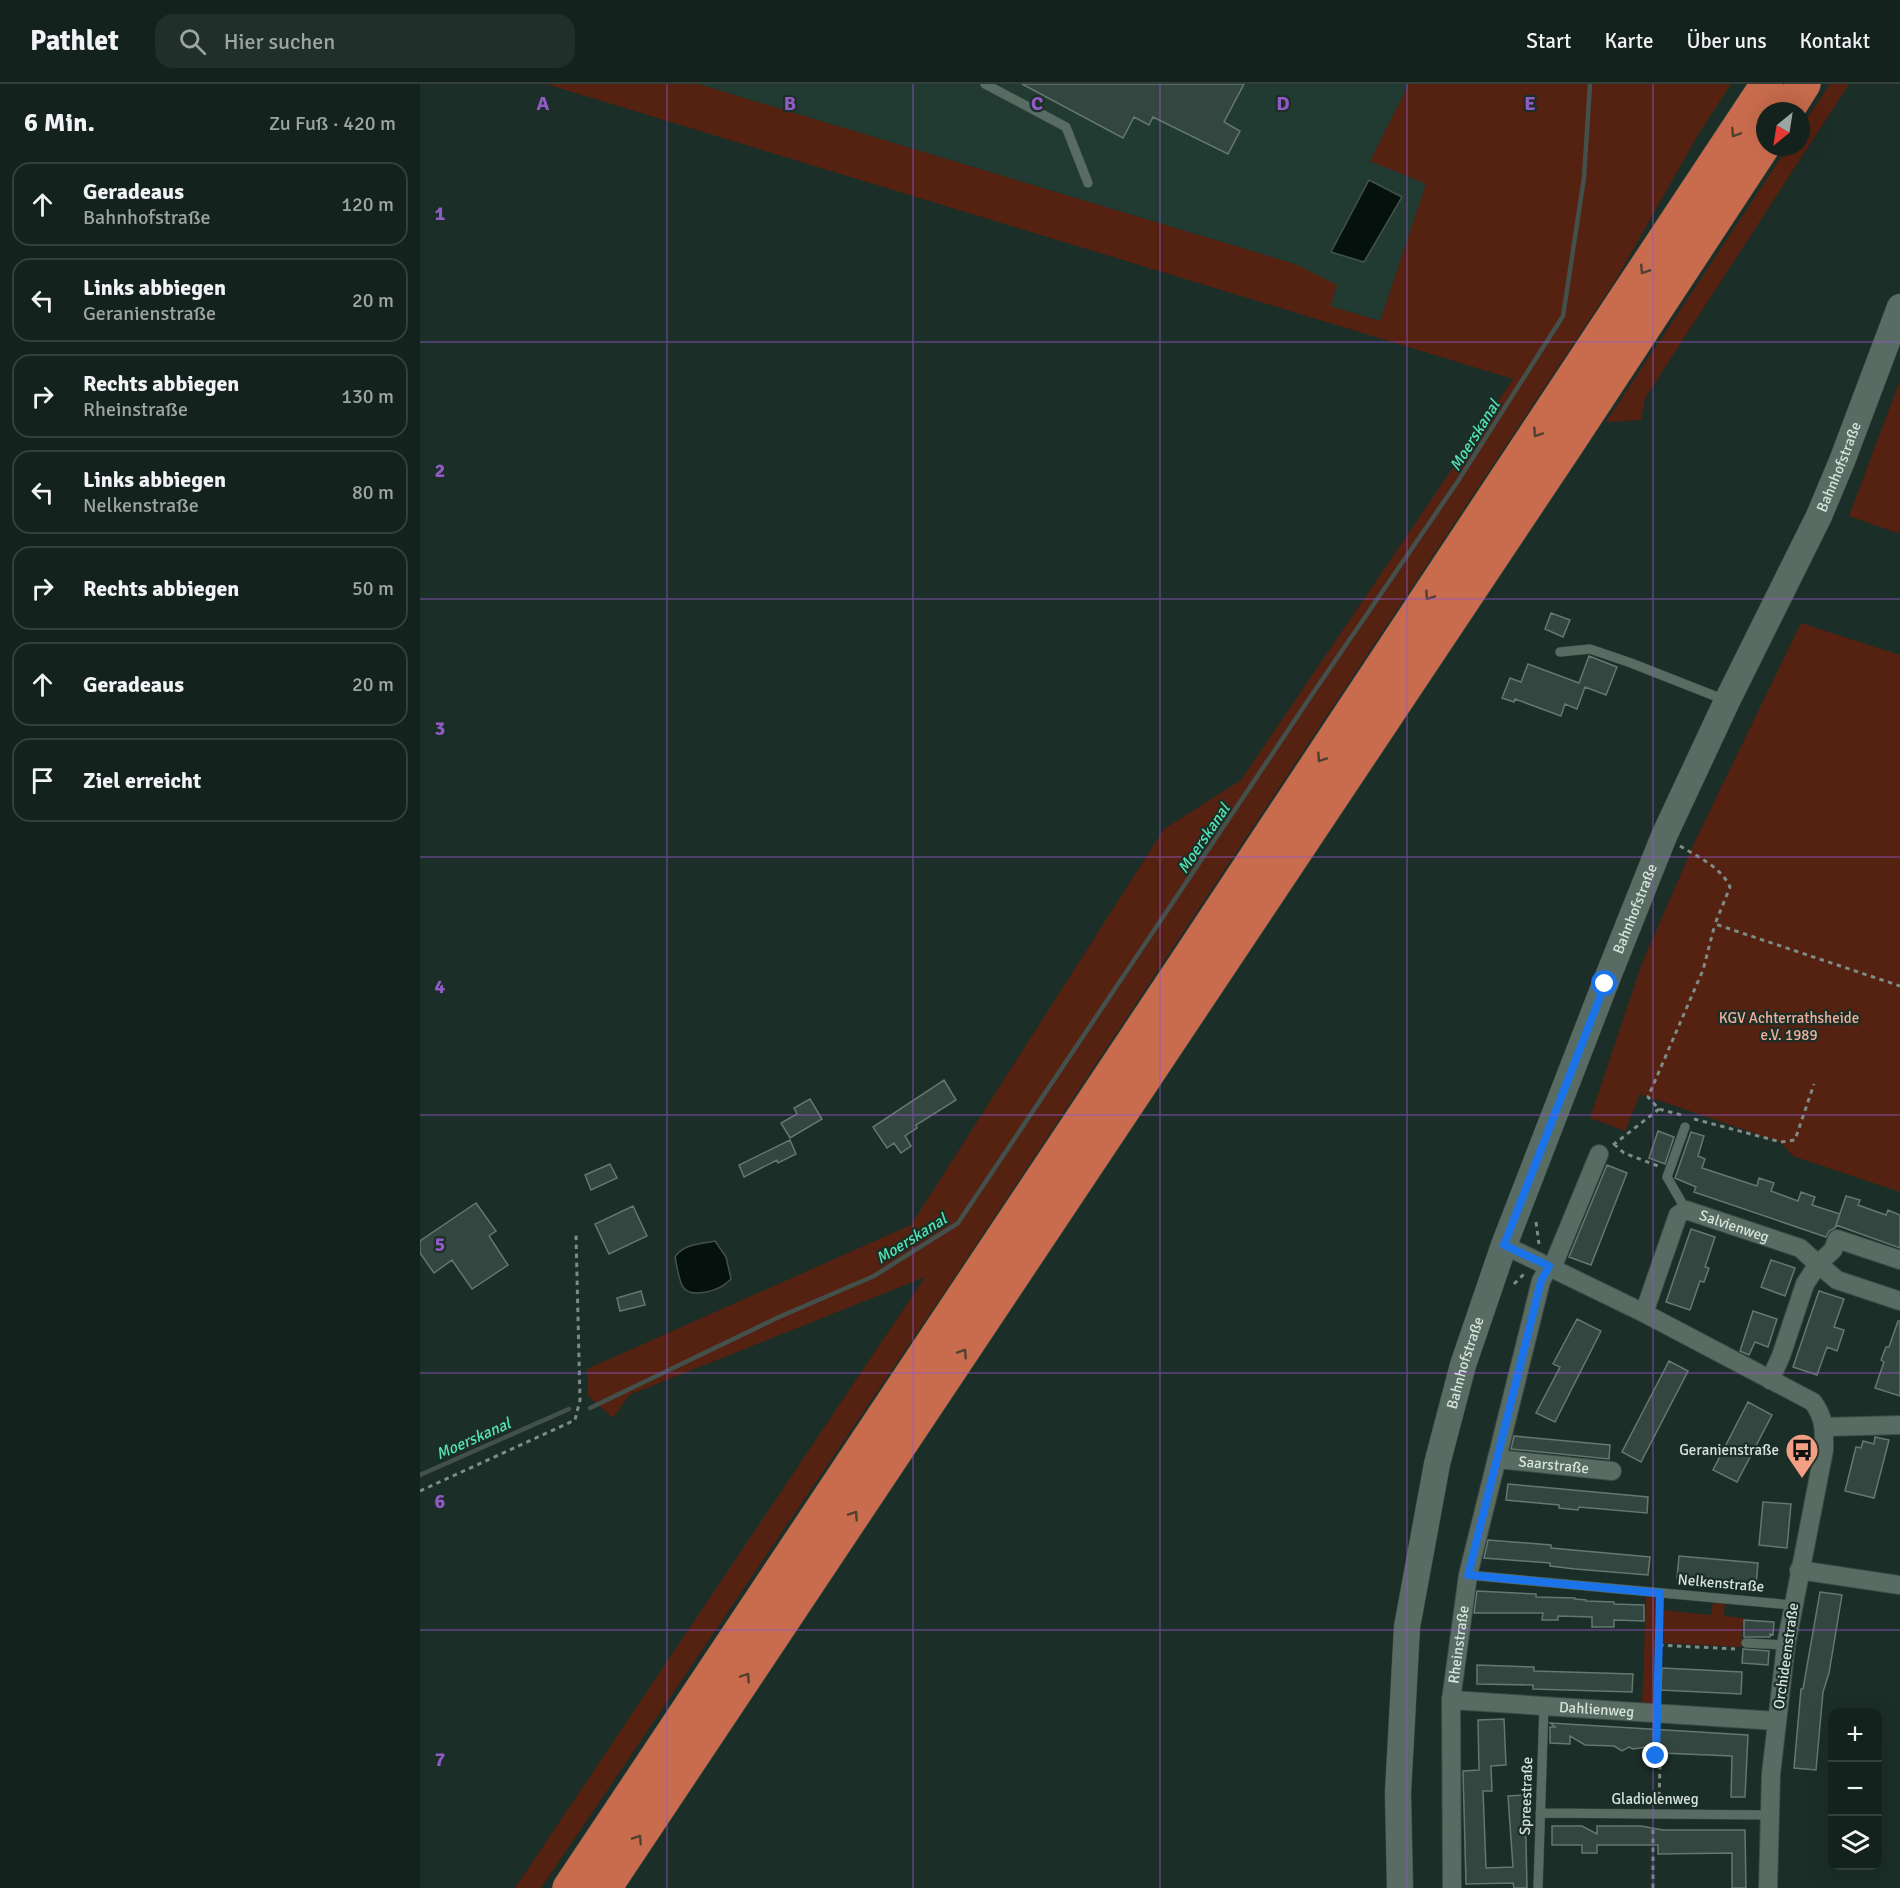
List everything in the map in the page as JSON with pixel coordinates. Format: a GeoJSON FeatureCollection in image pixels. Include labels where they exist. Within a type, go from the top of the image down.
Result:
{"type":"FeatureCollection","features":[{"type":"Feature","properties":{"kind":"highway"},"geometry":{"type":"LineString","coordinates":[[569,1888],[1767,84]]}},
{"type":"Feature","properties":{"kind":"highway"},"geometry":{"type":"LineString","coordinates":[[1793,102],[1804,84]]}},
{"type":"Feature","properties":{"kind":"highway"},"geometry":{"type":"LineString","coordinates":[[605,1888],[1757,156]]}},
{"type":"Feature","properties":{"kind":"main road","name":"Bahnhofstraße"},"geometry":{"type":"LineString","coordinates":[[1400,1888],[1398,1792],[1407,1627],[1437,1464],[1463,1365],[1504,1245],[1664,836],[1727,701],[1819,516],[1900,307]]}},
{"type":"Feature","properties":{"kind":"street","name":"Rheinstraße"},"geometry":{"type":"LineString","coordinates":[[1452,1888],[1451,1700],[1468,1575],[1545,1264],[1599,1154]]}},
{"type":"Feature","properties":{"kind":"street","name":"Salvienweg"},"geometry":{"type":"LineString","coordinates":[[1644,1313],[1677,1215],[1686,1210],[1800,1248],[1837,1280],[1900,1301]]}},
{"type":"Feature","properties":{"kind":"street"},"geometry":{"type":"LineString","coordinates":[[1770,1380],[1781,1356],[1805,1284],[1818,1264],[1833,1250],[1837,1239],[1900,1260]]}},
{"type":"Feature","properties":{"kind":"street"},"geometry":{"type":"LineString","coordinates":[[1504,1245],[1644,1313],[1813,1402],[1822,1414],[1824,1427],[1900,1425]]}},
{"type":"Feature","properties":{"kind":"street","name":"Orchideenstraße"},"geometry":{"type":"LineString","coordinates":[[1768,1888],[1771,1774],[1786,1645],[1824,1450],[1824,1427]]}},
{"type":"Feature","properties":{"kind":"street","name":"Saarstraße"},"geometry":{"type":"LineString","coordinates":[[1497,1459],[1612,1471]]}},
{"type":"Feature","properties":{"kind":"street"},"geometry":{"type":"LineString","coordinates":[[1799,1570],[1900,1585]]}},
{"type":"Feature","properties":{"kind":"street","name":"Dahlienweg"},"geometry":{"type":"LineString","coordinates":[[1451,1700],[1777,1721]]}},
{"type":"Feature","properties":{"kind":"lane"},"geometry":{"type":"LineString","coordinates":[[985,84],[1066,127],[1088,183]]}},
{"type":"Feature","properties":{"kind":"lane"},"geometry":{"type":"LineString","coordinates":[[1560,652],[1590,649],[1727,701]]}},
{"type":"Feature","properties":{"kind":"lane"},"geometry":{"type":"LineString","coordinates":[[1684,1127],[1667,1177],[1686,1210]]}},
{"type":"Feature","properties":{"kind":"lane","name":"Nelkenstraße"},"geometry":{"type":"LineString","coordinates":[[1468,1575],[1792,1605]]}},
{"type":"Feature","properties":{"kind":"lane"},"geometry":{"type":"LineString","coordinates":[[1746,1643],[1786,1645]]}},
{"type":"Feature","properties":{"kind":"lane","name":"Spreestraße"},"geometry":{"type":"LineString","coordinates":[[1538,1888],[1544,1705]]}},
{"type":"Feature","properties":{"kind":"lane","name":"Gladiolenweg"},"geometry":{"type":"LineString","coordinates":[[1540,1814],[1770,1815]]}},
{"type":"Feature","properties":{"kind":"path"},"geometry":{"type":"LineString","coordinates":[[1664,836],[1716,868],[1726,878],[1730,887],[1715,924],[1703,970],[1648,1097],[1659,1109],[1681,1115]]}},
{"type":"Feature","properties":{"kind":"path"},"geometry":{"type":"LineString","coordinates":[[1715,924],[1900,986]]}},
{"type":"Feature","properties":{"kind":"path"},"geometry":{"type":"LineString","coordinates":[[1692,1118],[1780,1142],[1795,1140],[1814,1084]]}},
{"type":"Feature","properties":{"kind":"path"},"geometry":{"type":"LineString","coordinates":[[1599,1154],[1659,1109]]}},
{"type":"Feature","properties":{"kind":"path"},"geometry":{"type":"LineString","coordinates":[[1614,1144],[1624,1153],[1669,1170]]}},
{"type":"Feature","properties":{"kind":"path"},"geometry":{"type":"LineString","coordinates":[[1512,1285],[1528,1270],[1545,1264],[1536,1224],[1538,1215]]}},
{"type":"Feature","properties":{"kind":"path"},"geometry":{"type":"LineString","coordinates":[[420,1491],[575,1420],[580,1400],[576,1235]]}},
{"type":"Feature","properties":{"kind":"path"},"geometry":{"type":"LineString","coordinates":[[1653,1888],[1660,1763],[1656,1756],[1660,1593]]}},
{"type":"Feature","properties":{"kind":"path"},"geometry":{"type":"LineString","coordinates":[[1659,1645],[1742,1649],[1746,1643]]}},
{"type":"Feature","properties":{"kind":"shaded area"},"geometry":{"type":"Polygon","coordinates":[[[698,84],[1409,84],[1370,161],[1427,184],[1380,321],[1329,306],[1295,264],[698,84]]]}},
{"type":"Feature","properties":{"kind":"shaded area"},"geometry":{"type":"Polygon","coordinates":[[[1369,180],[1402,197],[1364,262],[1331,252],[1369,180]]]}},
{"type":"Feature","properties":{"kind":"shaded area"},"geometry":{"type":"Polygon","coordinates":[[[715,1241],[726,1257],[731,1279],[714,1290],[690,1292],[682,1285],[675,1257],[687,1247],[715,1241]]]}},
{"type":"Feature","properties":{"kind":"green space"},"geometry":{"type":"Polygon","coordinates":[[[546,84],[698,84],[1295,264],[1337,285],[1330,306],[1380,321],[1426,184],[1370,161],[1409,84],[1731,84],[1699,133],[1617,278],[946,1290],[541,1888],[515,1888],[925,1277],[629,1395],[613,1418],[588,1396],[587,1369],[911,1225],[1164,829],[1241,780],[1513,379],[546,84]]]}},
{"type":"Feature","properties":{"kind":"green space"},"geometry":{"type":"Polygon","coordinates":[[[1830,84],[1849,84],[1810,144],[1810,114],[1830,84]]]}},
{"type":"Feature","properties":{"kind":"green space"},"geometry":{"type":"Polygon","coordinates":[[[1782,156],[1802,156],[1645,398],[1641,420],[1606,422],[1782,156]]]}},
{"type":"Feature","properties":{"kind":"green space"},"geometry":{"type":"Polygon","coordinates":[[[1900,380],[1900,534],[1849,516],[1900,380]]]}},
{"type":"Feature","properties":{"kind":"green space","name":"KGV Achterrathsheide e.V. 1989"},"geometry":{"type":"Polygon","coordinates":[[[1801,623],[1900,655],[1900,1192],[1793,1156],[1780,1142],[1640,1094],[1625,1131],[1590,1118],[1642,963],[1697,837],[1801,623]]]}},
{"type":"Feature","properties":{"kind":"green space"},"geometry":{"type":"Polygon","coordinates":[[[1646,1597],[1658,1598],[1653,1706],[1642,1705],[1646,1597]]]}},
{"type":"Feature","properties":{"kind":"green space"},"geometry":{"type":"Polygon","coordinates":[[[1713,1602],[1725,1603],[1724,1616],[1743,1618],[1741,1647],[1661,1643],[1661,1610],[1711,1615],[1713,1602]]]}},
{"type":"Feature","properties":{"kind":"building"},"geometry":{"type":"Polygon","coordinates":[[[1022,84],[1244,84],[1224,122],[1240,131],[1228,154],[1153,117],[1149,125],[1134,117],[1123,138],[1022,84]]]}},
{"type":"Feature","properties":{"kind":"building"},"geometry":{"type":"Polygon","coordinates":[[[1551,613],[1570,620],[1563,637],[1545,629],[1551,613]]]}},
{"type":"Feature","properties":{"kind":"building"},"geometry":{"type":"Polygon","coordinates":[[[1589,656],[1617,667],[1606,695],[1585,687],[1577,709],[1565,704],[1561,716],[1515,699],[1514,702],[1502,698],[1510,678],[1521,682],[1528,664],[1579,683],[1589,656]]]}},
{"type":"Feature","properties":{"kind":"building"},"geometry":{"type":"Polygon","coordinates":[[[944,1080],[956,1100],[916,1125],[917,1128],[905,1136],[911,1146],[901,1153],[894,1143],[887,1148],[873,1127],[944,1080]]]}},
{"type":"Feature","properties":{"kind":"building"},"geometry":{"type":"Polygon","coordinates":[[[810,1099],[822,1119],[790,1138],[781,1123],[797,1114],[794,1108],[810,1099]]]}},
{"type":"Feature","properties":{"kind":"building"},"geometry":{"type":"Polygon","coordinates":[[[1658,1131],[1674,1137],[1665,1164],[1649,1158],[1658,1131]]]}},
{"type":"Feature","properties":{"kind":"building"},"geometry":{"type":"Polygon","coordinates":[[[1691,1132],[1704,1136],[1698,1156],[1705,1159],[1702,1168],[1757,1186],[1759,1178],[1774,1183],[1771,1191],[1798,1201],[1801,1192],[1815,1197],[1812,1205],[1840,1214],[1835,1228],[1829,1231],[1826,1237],[1694,1192],[1696,1187],[1675,1178],[1691,1132]]]}},
{"type":"Feature","properties":{"kind":"building"},"geometry":{"type":"Polygon","coordinates":[[[790,1140],[796,1154],[778,1163],[777,1160],[744,1177],[739,1165],[790,1140]]]}},
{"type":"Feature","properties":{"kind":"building"},"geometry":{"type":"Polygon","coordinates":[[[610,1164],[617,1178],[591,1190],[585,1175],[610,1164]]]}},
{"type":"Feature","properties":{"kind":"building"},"geometry":{"type":"Polygon","coordinates":[[[1607,1165],[1627,1173],[1591,1265],[1569,1257],[1607,1165]]]}},
{"type":"Feature","properties":{"kind":"building"},"geometry":{"type":"Polygon","coordinates":[[[1846,1196],[1860,1200],[1858,1205],[1886,1215],[1888,1210],[1900,1215],[1900,1248],[1836,1225],[1846,1196]]]}},
{"type":"Feature","properties":{"kind":"building"},"geometry":{"type":"Polygon","coordinates":[[[476,1203],[496,1231],[489,1236],[508,1265],[472,1289],[452,1260],[434,1273],[420,1253],[420,1241],[476,1203]]]}},
{"type":"Feature","properties":{"kind":"building"},"geometry":{"type":"Polygon","coordinates":[[[633,1206],[647,1236],[609,1254],[595,1224],[633,1206]]]}},
{"type":"Feature","properties":{"kind":"building"},"geometry":{"type":"Polygon","coordinates":[[[1691,1229],[1715,1237],[1705,1267],[1709,1268],[1704,1282],[1700,1281],[1690,1310],[1666,1302],[1691,1229]]]}},
{"type":"Feature","properties":{"kind":"building"},"geometry":{"type":"Polygon","coordinates":[[[1771,1260],[1795,1268],[1785,1296],[1761,1287],[1771,1260]]]}},
{"type":"Feature","properties":{"kind":"building"},"geometry":{"type":"Polygon","coordinates":[[[641,1291],[645,1305],[620,1311],[617,1298],[641,1291]]]}},
{"type":"Feature","properties":{"kind":"building"},"geometry":{"type":"Polygon","coordinates":[[[1819,1291],[1844,1299],[1834,1327],[1844,1330],[1837,1351],[1827,1347],[1817,1375],[1793,1367],[1819,1291]]]}},
{"type":"Feature","properties":{"kind":"building"},"geometry":{"type":"Polygon","coordinates":[[[1753,1311],[1777,1319],[1768,1347],[1755,1342],[1749,1355],[1740,1351],[1753,1311]]]}},
{"type":"Feature","properties":{"kind":"building"},"geometry":{"type":"Polygon","coordinates":[[[1577,1319],[1601,1331],[1555,1422],[1536,1413],[1560,1367],[1553,1364],[1577,1319]]]}},
{"type":"Feature","properties":{"kind":"building"},"geometry":{"type":"Polygon","coordinates":[[[1898,1321],[1900,1321],[1900,1396],[1875,1388],[1884,1362],[1881,1360],[1886,1347],[1889,1347],[1898,1321]]]}},
{"type":"Feature","properties":{"kind":"building"},"geometry":{"type":"Polygon","coordinates":[[[1669,1361],[1688,1371],[1641,1462],[1622,1452],[1669,1361]]]}},
{"type":"Feature","properties":{"kind":"building"},"geometry":{"type":"Polygon","coordinates":[[[1748,1402],[1772,1415],[1737,1482],[1713,1470],[1748,1402]]]}},
{"type":"Feature","properties":{"kind":"building"},"geometry":{"type":"Polygon","coordinates":[[[1514,1436],[1610,1445],[1609,1459],[1511,1449],[1514,1436]]]}},
{"type":"Feature","properties":{"kind":"building"},"geometry":{"type":"Polygon","coordinates":[[[1875,1437],[1889,1440],[1874,1498],[1845,1491],[1856,1447],[1861,1448],[1863,1441],[1874,1444],[1875,1437]]]}},
{"type":"Feature","properties":{"kind":"building"},"geometry":{"type":"Polygon","coordinates":[[[1508,1484],[1648,1497],[1647,1513],[1579,1507],[1578,1510],[1559,1508],[1559,1505],[1506,1500],[1508,1484]]]}},
{"type":"Feature","properties":{"kind":"building"},"geometry":{"type":"Polygon","coordinates":[[[1763,1502],[1791,1504],[1787,1548],[1759,1545],[1763,1502]]]}},
{"type":"Feature","properties":{"kind":"building"},"geometry":{"type":"Polygon","coordinates":[[[1488,1540],[1650,1557],[1648,1575],[1550,1566],[1550,1563],[1484,1558],[1488,1540]]]}},
{"type":"Feature","properties":{"kind":"building"},"geometry":{"type":"Polygon","coordinates":[[[1679,1556],[1758,1563],[1756,1586],[1677,1578],[1679,1556]]]}},
{"type":"Feature","properties":{"kind":"building"},"geometry":{"type":"Polygon","coordinates":[[[1477,1591],[1536,1594],[1536,1597],[1575,1598],[1586,1601],[1614,1602],[1614,1604],[1644,1605],[1644,1621],[1614,1620],[1614,1627],[1592,1627],[1592,1617],[1558,1616],[1558,1620],[1542,1620],[1543,1613],[1474,1613],[1477,1591]]]}},
{"type":"Feature","properties":{"kind":"building"},"geometry":{"type":"Polygon","coordinates":[[[1820,1592],[1842,1595],[1829,1673],[1823,1692],[1816,1770],[1794,1768],[1801,1689],[1803,1689],[1820,1592]]]}},
{"type":"Feature","properties":{"kind":"building"},"geometry":{"type":"Polygon","coordinates":[[[1744,1620],[1774,1622],[1773,1635],[1744,1637],[1744,1620]]]}},
{"type":"Feature","properties":{"kind":"building"},"geometry":{"type":"Polygon","coordinates":[[[1743,1649],[1769,1651],[1768,1665],[1742,1663],[1743,1649]]]}},
{"type":"Feature","properties":{"kind":"building"},"geometry":{"type":"Polygon","coordinates":[[[1477,1665],[1534,1667],[1534,1671],[1633,1674],[1632,1692],[1533,1689],[1533,1685],[1477,1684],[1477,1665]]]}},
{"type":"Feature","properties":{"kind":"building"},"geometry":{"type":"Polygon","coordinates":[[[1662,1668],[1742,1672],[1741,1694],[1661,1690],[1662,1668]]]}},
{"type":"Feature","properties":{"kind":"building"},"geometry":{"type":"Polygon","coordinates":[[[1504,1719],[1506,1765],[1491,1766],[1492,1791],[1483,1791],[1486,1868],[1513,1867],[1508,1796],[1525,1795],[1527,1888],[1514,1888],[1513,1883],[1466,1884],[1463,1771],[1479,1770],[1478,1720],[1504,1719]]]}},
{"type":"Feature","properties":{"kind":"building"},"geometry":{"type":"Polygon","coordinates":[[[1550,1723],[1748,1735],[1745,1797],[1731,1797],[1732,1756],[1661,1753],[1661,1745],[1633,1749],[1629,1747],[1622,1751],[1614,1746],[1585,1745],[1570,1736],[1570,1744],[1550,1743],[1550,1727],[1555,1727],[1550,1723]]]}},
{"type":"Feature","properties":{"kind":"building"},"geometry":{"type":"Polygon","coordinates":[[[1552,1826],[1582,1826],[1597,1834],[1597,1826],[1641,1826],[1663,1830],[1745,1830],[1746,1888],[1732,1888],[1732,1853],[1658,1854],[1658,1845],[1597,1845],[1597,1853],[1582,1853],[1582,1845],[1552,1845],[1552,1826]]]}},
{"type":"Feature","properties":{"kind":"waterway","name":"Moerskanal"},"geometry":{"type":"LineString","coordinates":[[590,1408],[779,1317],[874,1276],[958,1223],[1458,481],[1563,316],[1584,178],[1590,84]]}},
{"type":"Feature","properties":{"kind":"waterway","name":"Moerskanal"},"geometry":{"type":"LineString","coordinates":[[420,1475],[569,1409]]}},
{"type":"Feature","properties":{"kind":"place","name":"Geranienstraße"},"geometry":{"type":"Point","coordinates":[1802,1479]}},
{"type":"Feature","properties":{"kind":"route"},"geometry":{"type":"LineString","coordinates":[[1605,984],[1504,1245],[1549,1266],[1541,1281],[1468,1575],[1660,1593],[1656,1713],[1659,1713],[1656,1756]]}}]}
